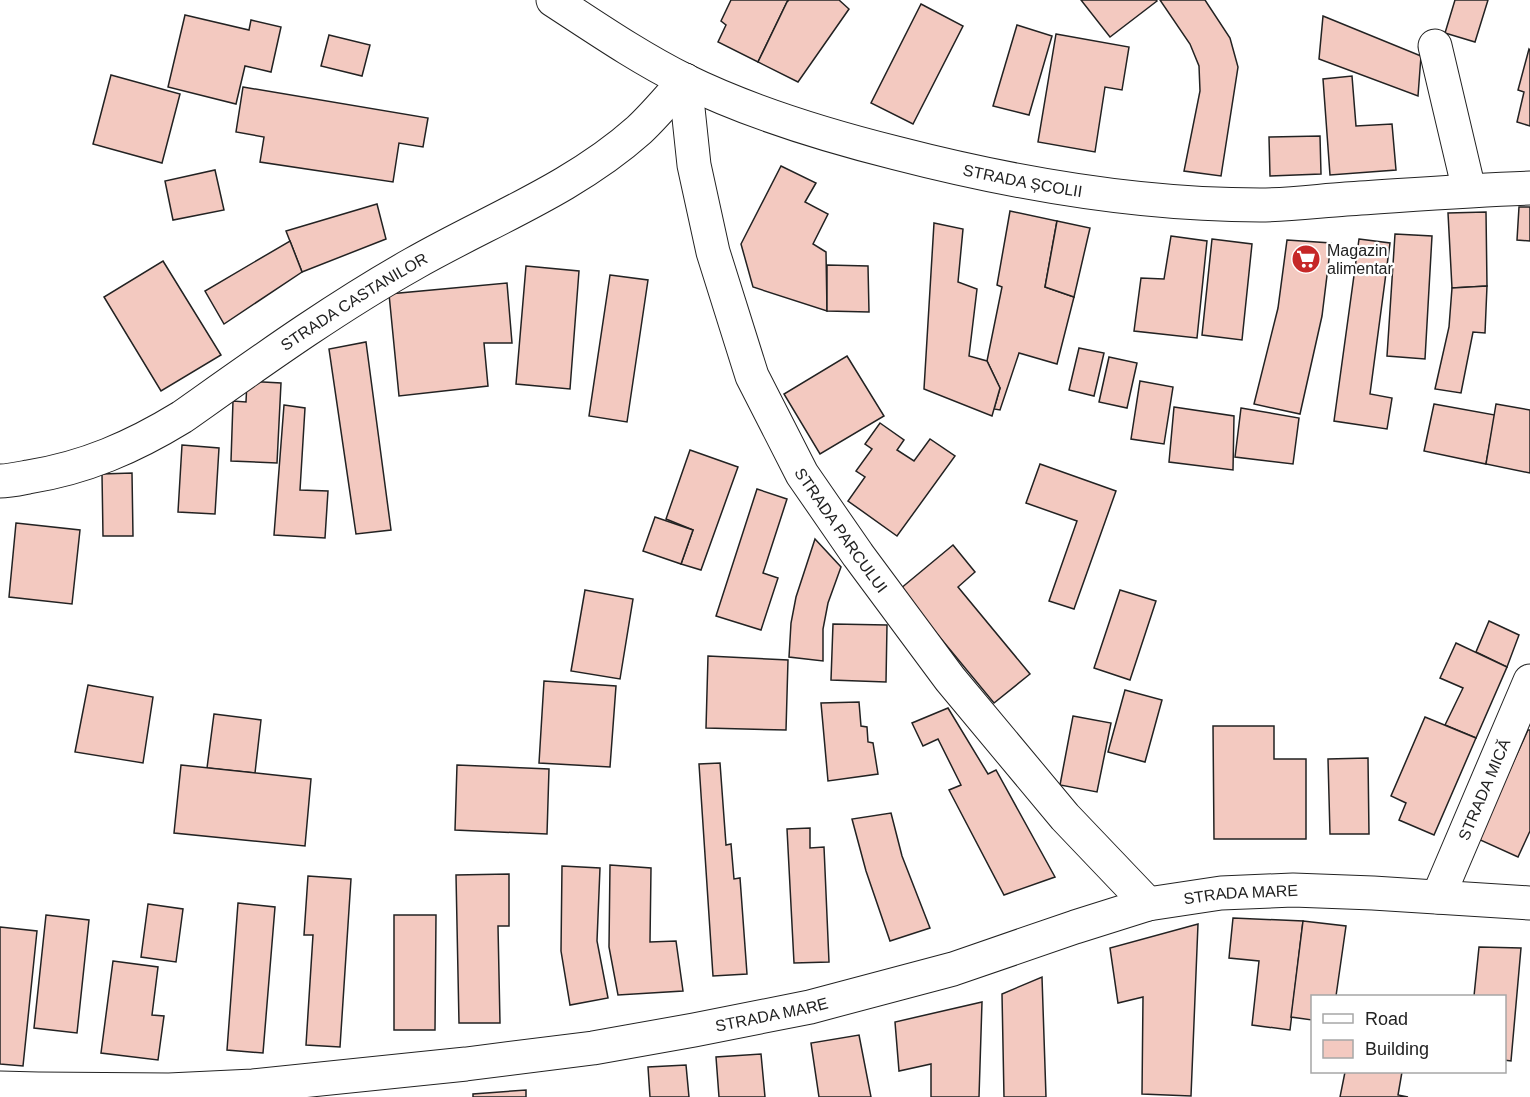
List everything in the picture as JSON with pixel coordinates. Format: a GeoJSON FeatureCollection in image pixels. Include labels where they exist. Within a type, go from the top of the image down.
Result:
{"type":"FeatureCollection","features":[{"type":"Feature","properties":{"kind":"street","name":"STRADA ȘCOLII"},"geometry":{"type":"LineString","coordinates":[[553,0],[610,38],[685,81],[753,110],[808,129],[957,169],[1052,186],[1161,201],[1261,205],[1469,190],[1530,188]]}},
{"type":"Feature","properties":{"kind":"street"},"geometry":{"type":"LineString","coordinates":[[1435,46],[1469,190]]}},
{"type":"Feature","properties":{"kind":"street","name":"STRADA CASTANILOR"},"geometry":{"type":"LineString","coordinates":[[0,481],[46,475],[86,464],[152,435],[368,290],[560,185],[602,159],[639,130],[685,81]]}},
{"type":"Feature","properties":{"kind":"street","name":"STRADA PARCULUI"},"geometry":{"type":"LineString","coordinates":[[685,81],[694,165],[713,252],[752,376],[802,474],[858,555],[950,679],[1065,817],[1148,904]]}},
{"type":"Feature","properties":{"kind":"street","name":"STRADA MICĂ"},"geometry":{"type":"LineString","coordinates":[[1438,897],[1530,681]]}},
{"type":"Feature","properties":{"kind":"street","name":"STRADA MARE"},"geometry":{"type":"LineString","coordinates":[[0,1088],[169,1089],[253,1086],[593,1048],[821,1004],[953,969],[1148,904],[1221,893],[1293,890],[1530,903]]}},
{"type":"Feature","properties":{"kind":"building"},"geometry":{"type":"Polygon","coordinates":[[[731,0],[789,0],[758,62],[718,42],[726,25],[721,21],[731,0]]]}},
{"type":"Feature","properties":{"kind":"building"},"geometry":{"type":"Polygon","coordinates":[[[789,0],[839,0],[849,9],[798,82],[758,62],[789,0]]]}},
{"type":"Feature","properties":{"kind":"building"},"geometry":{"type":"Polygon","coordinates":[[[1081,0],[1156,0],[1157,1],[1110,37],[1081,0]]]}},
{"type":"Feature","properties":{"kind":"building"},"geometry":{"type":"Polygon","coordinates":[[[1160,0],[1205,0],[1230,38],[1238,67],[1221,176],[1184,171],[1200,91],[1199,66],[1190,44],[1160,0]]]}},
{"type":"Feature","properties":{"kind":"building"},"geometry":{"type":"Polygon","coordinates":[[[1455,0],[1488,0],[1475,42],[1445,33],[1455,0]]]}},
{"type":"Feature","properties":{"kind":"building"},"geometry":{"type":"Polygon","coordinates":[[[921,4],[963,26],[913,124],[871,103],[921,4]]]}},
{"type":"Feature","properties":{"kind":"building"},"geometry":{"type":"Polygon","coordinates":[[[185,15],[249,30],[251,20],[281,27],[271,72],[245,66],[236,104],[168,87],[185,15]]]}},
{"type":"Feature","properties":{"kind":"building"},"geometry":{"type":"Polygon","coordinates":[[[1323,16],[1421,56],[1418,96],[1319,59],[1323,16]]]}},
{"type":"Feature","properties":{"kind":"building"},"geometry":{"type":"Polygon","coordinates":[[[1017,25],[1052,36],[1029,115],[993,106],[1017,25]]]}},
{"type":"Feature","properties":{"kind":"building"},"geometry":{"type":"Polygon","coordinates":[[[1056,34],[1129,47],[1122,90],[1105,87],[1095,152],[1038,142],[1056,34]]]}},
{"type":"Feature","properties":{"kind":"building"},"geometry":{"type":"Polygon","coordinates":[[[329,35],[370,45],[362,76],[321,66],[329,35]]]}},
{"type":"Feature","properties":{"kind":"building"},"geometry":{"type":"Polygon","coordinates":[[[1529,49],[1530,126],[1517,122],[1524,92],[1518,90],[1529,49]]]}},
{"type":"Feature","properties":{"kind":"building"},"geometry":{"type":"Polygon","coordinates":[[[111,75],[180,94],[162,163],[93,144],[111,75]]]}},
{"type":"Feature","properties":{"kind":"building"},"geometry":{"type":"Polygon","coordinates":[[[1352,76],[1356,126],[1392,124],[1396,170],[1330,175],[1323,79],[1352,76]]]}},
{"type":"Feature","properties":{"kind":"building"},"geometry":{"type":"Polygon","coordinates":[[[243,87],[428,118],[423,147],[399,143],[393,182],[260,162],[264,137],[236,132],[243,87]]]}},
{"type":"Feature","properties":{"kind":"building"},"geometry":{"type":"Polygon","coordinates":[[[1320,136],[1321,174],[1270,176],[1269,137],[1320,136]]]}},
{"type":"Feature","properties":{"kind":"building"},"geometry":{"type":"Polygon","coordinates":[[[781,166],[816,183],[805,202],[828,214],[813,244],[826,252],[827,311],[753,287],[741,244],[781,166]]]}},
{"type":"Feature","properties":{"kind":"building"},"geometry":{"type":"Polygon","coordinates":[[[215,170],[224,210],[173,220],[165,181],[215,170]]]}},
{"type":"Feature","properties":{"kind":"building"},"geometry":{"type":"Polygon","coordinates":[[[377,204],[386,239],[302,272],[286,231],[377,204]]]}},
{"type":"Feature","properties":{"kind":"building"},"geometry":{"type":"Polygon","coordinates":[[[1519,207],[1530,207],[1530,241],[1517,240],[1519,207]]]}},
{"type":"Feature","properties":{"kind":"building"},"geometry":{"type":"Polygon","coordinates":[[[1010,211],[1057,221],[1045,287],[1074,297],[1057,364],[1019,353],[1000,410],[994,409],[1000,388],[987,361],[1002,287],[997,285],[1010,211]]]}},
{"type":"Feature","properties":{"kind":"building"},"geometry":{"type":"Polygon","coordinates":[[[1486,212],[1487,286],[1452,288],[1448,213],[1486,212]]]}},
{"type":"Feature","properties":{"kind":"building"},"geometry":{"type":"Polygon","coordinates":[[[1057,221],[1090,228],[1074,297],[1045,287],[1057,221]]]}},
{"type":"Feature","properties":{"kind":"building"},"geometry":{"type":"Polygon","coordinates":[[[934,223],[963,229],[958,282],[977,289],[969,356],[987,361],[1000,388],[992,416],[924,389],[934,223]]]}},
{"type":"Feature","properties":{"kind":"building"},"geometry":{"type":"Polygon","coordinates":[[[1395,234],[1432,236],[1425,359],[1387,356],[1395,234]]]}},
{"type":"Feature","properties":{"kind":"building"},"geometry":{"type":"Polygon","coordinates":[[[1171,236],[1207,241],[1197,338],[1134,331],[1141,278],[1164,279],[1171,236]]]}},
{"type":"Feature","properties":{"kind":"building"},"geometry":{"type":"Polygon","coordinates":[[[1212,239],[1252,244],[1242,340],[1202,335],[1212,239]]]}},
{"type":"Feature","properties":{"kind":"building"},"geometry":{"type":"Polygon","coordinates":[[[1359,239],[1390,243],[1370,394],[1392,398],[1387,429],[1334,421],[1359,239]]]}},
{"type":"Feature","properties":{"kind":"building"},"geometry":{"type":"Polygon","coordinates":[[[1287,240],[1331,243],[1322,316],[1300,414],[1254,404],[1278,308],[1287,240]]]}},
{"type":"Feature","properties":{"kind":"building"},"geometry":{"type":"Polygon","coordinates":[[[290,241],[302,272],[224,324],[205,291],[290,241]]]}},
{"type":"Feature","properties":{"kind":"building"},"geometry":{"type":"Polygon","coordinates":[[[163,261],[221,355],[161,391],[104,297],[163,261]]]}},
{"type":"Feature","properties":{"kind":"building"},"geometry":{"type":"Polygon","coordinates":[[[827,265],[868,266],[869,312],[827,311],[827,265]]]}},
{"type":"Feature","properties":{"kind":"building"},"geometry":{"type":"Polygon","coordinates":[[[526,266],[579,271],[570,389],[516,384],[526,266]]]}},
{"type":"Feature","properties":{"kind":"building"},"geometry":{"type":"Polygon","coordinates":[[[610,275],[648,280],[627,422],[589,416],[610,275]]]}},
{"type":"Feature","properties":{"kind":"building"},"geometry":{"type":"Polygon","coordinates":[[[507,283],[512,343],[484,343],[488,386],[399,396],[389,294],[507,283]]]}},
{"type":"Feature","properties":{"kind":"building"},"geometry":{"type":"Polygon","coordinates":[[[1487,286],[1485,333],[1473,332],[1461,393],[1435,389],[1449,327],[1452,288],[1487,286]]]}},
{"type":"Feature","properties":{"kind":"building"},"geometry":{"type":"Polygon","coordinates":[[[366,342],[391,530],[356,534],[329,349],[366,342]]]}},
{"type":"Feature","properties":{"kind":"building"},"geometry":{"type":"Polygon","coordinates":[[[1079,348],[1104,353],[1094,396],[1069,390],[1079,348]]]}},
{"type":"Feature","properties":{"kind":"building"},"geometry":{"type":"Polygon","coordinates":[[[847,356],[884,416],[820,454],[784,394],[847,356]]]}},
{"type":"Feature","properties":{"kind":"building"},"geometry":{"type":"Polygon","coordinates":[[[1109,357],[1137,363],[1127,408],[1099,402],[1109,357]]]}},
{"type":"Feature","properties":{"kind":"building"},"geometry":{"type":"Polygon","coordinates":[[[247,381],[281,383],[277,463],[231,461],[233,401],[246,402],[247,381]]]}},
{"type":"Feature","properties":{"kind":"building"},"geometry":{"type":"Polygon","coordinates":[[[1140,381],[1173,387],[1164,444],[1131,439],[1140,381]]]}},
{"type":"Feature","properties":{"kind":"building"},"geometry":{"type":"Polygon","coordinates":[[[1434,404],[1495,415],[1486,464],[1424,451],[1434,404]]]}},
{"type":"Feature","properties":{"kind":"building"},"geometry":{"type":"Polygon","coordinates":[[[1496,404],[1530,410],[1530,473],[1486,464],[1496,404]]]}},
{"type":"Feature","properties":{"kind":"building"},"geometry":{"type":"Polygon","coordinates":[[[284,405],[305,408],[300,490],[328,491],[325,538],[274,535],[284,405]]]}},
{"type":"Feature","properties":{"kind":"building"},"geometry":{"type":"Polygon","coordinates":[[[1174,407],[1234,416],[1233,470],[1169,462],[1174,407]]]}},
{"type":"Feature","properties":{"kind":"building"},"geometry":{"type":"Polygon","coordinates":[[[1241,408],[1299,418],[1293,464],[1235,457],[1241,408]]]}},
{"type":"Feature","properties":{"kind":"building"},"geometry":{"type":"Polygon","coordinates":[[[880,423],[904,440],[897,450],[914,461],[930,439],[955,456],[897,536],[848,501],[865,477],[856,471],[872,449],[865,444],[880,423]]]}},
{"type":"Feature","properties":{"kind":"building"},"geometry":{"type":"Polygon","coordinates":[[[182,445],[219,448],[215,514],[178,512],[182,445]]]}},
{"type":"Feature","properties":{"kind":"building"},"geometry":{"type":"Polygon","coordinates":[[[690,450],[738,467],[701,570],[681,564],[693,530],[666,519],[690,450]]]}},
{"type":"Feature","properties":{"kind":"building"},"geometry":{"type":"Polygon","coordinates":[[[1040,464],[1116,491],[1074,609],[1049,601],[1077,521],[1026,503],[1040,464]]]}},
{"type":"Feature","properties":{"kind":"building"},"geometry":{"type":"Polygon","coordinates":[[[132,473],[133,536],[103,536],[102,474],[132,473]]]}},
{"type":"Feature","properties":{"kind":"building"},"geometry":{"type":"Polygon","coordinates":[[[757,489],[787,499],[763,573],[778,578],[761,630],[716,616],[757,489]]]}},
{"type":"Feature","properties":{"kind":"building"},"geometry":{"type":"Polygon","coordinates":[[[655,517],[693,530],[681,564],[643,551],[655,517]]]}},
{"type":"Feature","properties":{"kind":"building"},"geometry":{"type":"Polygon","coordinates":[[[16,523],[80,530],[72,604],[9,597],[16,523]]]}},
{"type":"Feature","properties":{"kind":"building"},"geometry":{"type":"Polygon","coordinates":[[[815,539],[841,567],[828,603],[823,629],[823,661],[789,657],[791,623],[796,597],[815,539]]]}},
{"type":"Feature","properties":{"kind":"building"},"geometry":{"type":"Polygon","coordinates":[[[953,545],[975,572],[958,587],[1030,674],[994,703],[900,589],[953,545]]]}},
{"type":"Feature","properties":{"kind":"building"},"geometry":{"type":"Polygon","coordinates":[[[585,590],[633,599],[620,679],[571,671],[585,590]]]}},
{"type":"Feature","properties":{"kind":"building"},"geometry":{"type":"Polygon","coordinates":[[[1120,590],[1156,601],[1130,680],[1094,668],[1120,590]]]}},
{"type":"Feature","properties":{"kind":"building"},"geometry":{"type":"Polygon","coordinates":[[[1489,621],[1519,635],[1507,667],[1476,652],[1489,621]]]}},
{"type":"Feature","properties":{"kind":"building"},"geometry":{"type":"Polygon","coordinates":[[[833,624],[887,625],[886,682],[831,680],[833,624]]]}},
{"type":"Feature","properties":{"kind":"building"},"geometry":{"type":"Polygon","coordinates":[[[1456,643],[1507,667],[1476,738],[1445,725],[1463,688],[1440,678],[1456,643]]]}},
{"type":"Feature","properties":{"kind":"building"},"geometry":{"type":"Polygon","coordinates":[[[708,656],[788,660],[786,730],[706,728],[708,656]]]}},
{"type":"Feature","properties":{"kind":"building"},"geometry":{"type":"Polygon","coordinates":[[[544,681],[616,686],[610,767],[539,763],[544,681]]]}},
{"type":"Feature","properties":{"kind":"building"},"geometry":{"type":"Polygon","coordinates":[[[88,685],[153,697],[143,763],[75,752],[88,685]]]}},
{"type":"Feature","properties":{"kind":"building"},"geometry":{"type":"Polygon","coordinates":[[[1125,690],[1162,700],[1145,762],[1108,752],[1125,690]]]}},
{"type":"Feature","properties":{"kind":"building"},"geometry":{"type":"Polygon","coordinates":[[[859,702],[861,726],[867,727],[868,742],[873,743],[878,774],[828,781],[821,703],[859,702]]]}},
{"type":"Feature","properties":{"kind":"building"},"geometry":{"type":"Polygon","coordinates":[[[948,708],[988,774],[996,770],[1055,877],[1004,895],[949,790],[961,785],[938,739],[923,746],[912,723],[948,708]]]}},
{"type":"Feature","properties":{"kind":"building"},"geometry":{"type":"Polygon","coordinates":[[[214,714],[261,720],[255,773],[207,768],[214,714]]]}},
{"type":"Feature","properties":{"kind":"building"},"geometry":{"type":"Polygon","coordinates":[[[1073,716],[1111,723],[1097,792],[1060,785],[1073,716]]]}},
{"type":"Feature","properties":{"kind":"building"},"geometry":{"type":"Polygon","coordinates":[[[1425,717],[1476,738],[1434,835],[1399,820],[1406,803],[1391,796],[1425,717]]]}},
{"type":"Feature","properties":{"kind":"building"},"geometry":{"type":"Polygon","coordinates":[[[1213,726],[1274,726],[1274,759],[1306,759],[1306,839],[1214,839],[1213,726]]]}},
{"type":"Feature","properties":{"kind":"building"},"geometry":{"type":"Polygon","coordinates":[[[1528,730],[1530,730],[1530,831],[1518,857],[1478,839],[1528,730]]]}},
{"type":"Feature","properties":{"kind":"building"},"geometry":{"type":"Polygon","coordinates":[[[1368,758],[1369,834],[1330,834],[1328,759],[1368,758]]]}},
{"type":"Feature","properties":{"kind":"building"},"geometry":{"type":"Polygon","coordinates":[[[720,763],[726,845],[731,844],[734,879],[740,878],[747,974],[713,976],[699,764],[720,763]]]}},
{"type":"Feature","properties":{"kind":"building"},"geometry":{"type":"Polygon","coordinates":[[[181,765],[311,779],[305,846],[174,833],[181,765]]]}},
{"type":"Feature","properties":{"kind":"building"},"geometry":{"type":"Polygon","coordinates":[[[457,765],[549,769],[547,834],[455,830],[457,765]]]}},
{"type":"Feature","properties":{"kind":"building"},"geometry":{"type":"Polygon","coordinates":[[[891,813],[902,856],[930,928],[890,941],[866,871],[852,819],[891,813]]]}},
{"type":"Feature","properties":{"kind":"building"},"geometry":{"type":"Polygon","coordinates":[[[810,828],[810,848],[824,847],[829,962],[794,963],[787,829],[810,828]]]}},
{"type":"Feature","properties":{"kind":"building"},"geometry":{"type":"Polygon","coordinates":[[[610,865],[651,868],[650,942],[676,941],[683,991],[618,995],[609,947],[610,865]]]}},
{"type":"Feature","properties":{"kind":"building"},"geometry":{"type":"Polygon","coordinates":[[[562,866],[600,868],[597,941],[608,998],[570,1005],[561,951],[562,866]]]}},
{"type":"Feature","properties":{"kind":"building"},"geometry":{"type":"Polygon","coordinates":[[[509,874],[509,926],[498,926],[500,1023],[459,1023],[456,875],[509,874]]]}},
{"type":"Feature","properties":{"kind":"building"},"geometry":{"type":"Polygon","coordinates":[[[308,876],[351,879],[340,1047],[306,1045],[313,935],[304,935],[308,876]]]}},
{"type":"Feature","properties":{"kind":"building"},"geometry":{"type":"Polygon","coordinates":[[[238,903],[275,907],[263,1053],[227,1050],[238,903]]]}},
{"type":"Feature","properties":{"kind":"building"},"geometry":{"type":"Polygon","coordinates":[[[148,904],[183,909],[176,962],[141,957],[148,904]]]}},
{"type":"Feature","properties":{"kind":"building"},"geometry":{"type":"Polygon","coordinates":[[[46,915],[89,920],[77,1033],[34,1028],[46,915]]]}},
{"type":"Feature","properties":{"kind":"building"},"geometry":{"type":"Polygon","coordinates":[[[394,915],[436,915],[435,1030],[394,1030],[394,915]]]}},
{"type":"Feature","properties":{"kind":"building"},"geometry":{"type":"Polygon","coordinates":[[[1233,918],[1303,921],[1290,1030],[1252,1025],[1259,961],[1229,958],[1233,918]]]}},
{"type":"Feature","properties":{"kind":"building"},"geometry":{"type":"Polygon","coordinates":[[[1303,921],[1346,926],[1336,995],[1311,995],[1311,1020],[1291,1017],[1303,921]]]}},
{"type":"Feature","properties":{"kind":"building"},"geometry":{"type":"Polygon","coordinates":[[[1198,924],[1191,1096],[1142,1094],[1143,997],[1118,1003],[1110,948],[1198,924]]]}},
{"type":"Feature","properties":{"kind":"building"},"geometry":{"type":"Polygon","coordinates":[[[0,927],[37,931],[23,1066],[0,1064],[0,927]]]}},
{"type":"Feature","properties":{"kind":"building"},"geometry":{"type":"Polygon","coordinates":[[[1479,947],[1521,948],[1511,1061],[1506,1060],[1506,995],[1474,995],[1479,947]]]}},
{"type":"Feature","properties":{"kind":"building"},"geometry":{"type":"Polygon","coordinates":[[[113,961],[158,967],[152,1015],[164,1016],[158,1060],[101,1053],[113,961]]]}},
{"type":"Feature","properties":{"kind":"building"},"geometry":{"type":"Polygon","coordinates":[[[1042,977],[1046,1097],[1004,1097],[1002,994],[1042,977]]]}},
{"type":"Feature","properties":{"kind":"building"},"geometry":{"type":"Polygon","coordinates":[[[982,1002],[979,1097],[931,1097],[931,1064],[899,1071],[895,1022],[982,1002]]]}},
{"type":"Feature","properties":{"kind":"building"},"geometry":{"type":"Polygon","coordinates":[[[859,1035],[871,1097],[819,1097],[811,1043],[859,1035]]]}},
{"type":"Feature","properties":{"kind":"building"},"geometry":{"type":"Polygon","coordinates":[[[761,1054],[765,1097],[719,1097],[716,1057],[761,1054]]]}},
{"type":"Feature","properties":{"kind":"building"},"geometry":{"type":"Polygon","coordinates":[[[686,1065],[689,1097],[650,1097],[648,1067],[686,1065]]]}},
{"type":"Feature","properties":{"kind":"building"},"geometry":{"type":"Polygon","coordinates":[[[1345,1073],[1402,1073],[1398,1095],[1408,1097],[1340,1097],[1345,1073]]]}},
{"type":"Feature","properties":{"kind":"building"},"geometry":{"type":"Polygon","coordinates":[[[526,1090],[526,1097],[473,1097],[473,1094],[526,1090]]]}},
{"type":"Feature","properties":{"kind":"place","name":"Magazin alimentar"},"geometry":{"type":"Point","coordinates":[1306,259]}}]}
